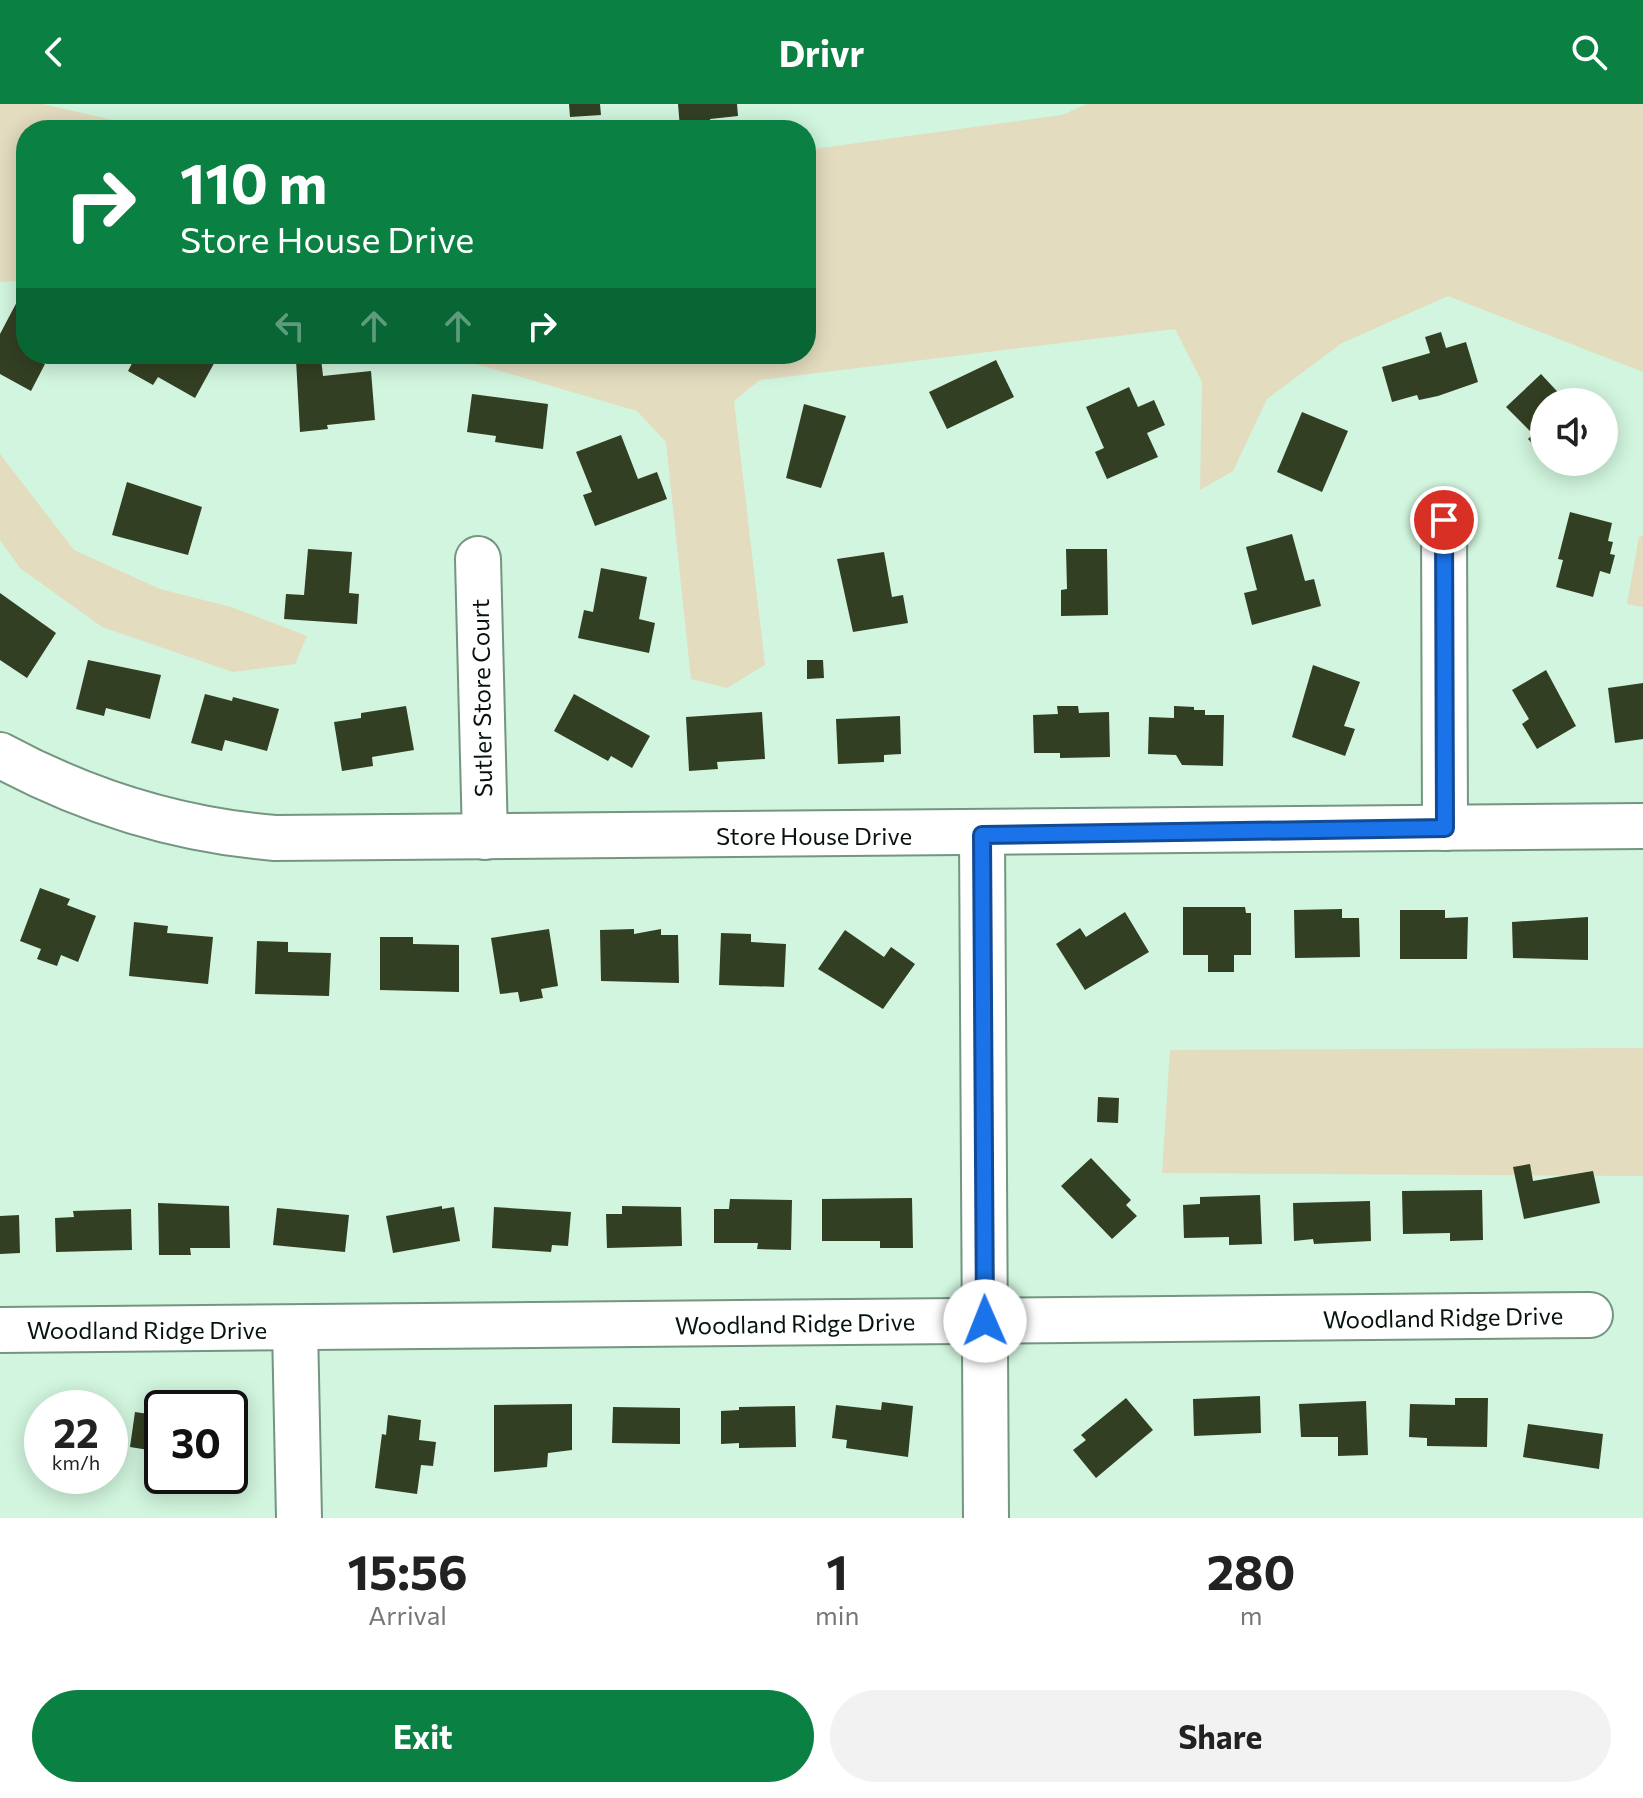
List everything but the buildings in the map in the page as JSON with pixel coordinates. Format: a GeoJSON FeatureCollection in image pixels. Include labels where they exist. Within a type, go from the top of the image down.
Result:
{"type":"FeatureCollection","features":[{"type":"Feature","properties":{"kind":"street"},"geometry":{"type":"LineString","coordinates":[[1444,520],[1445,828]]}},
{"type":"Feature","properties":{"kind":"street","name":"Sutler Store Court"},"geometry":{"type":"LineString","coordinates":[[478,559],[485,837]]}},
{"type":"Feature","properties":{"kind":"street","name":"Store House Drive"},"geometry":{"type":"LineString","coordinates":[[0,755],[55,784],[115,808],[231,834],[275,838],[982,835],[1643,826]]}},
{"type":"Feature","properties":{"kind":"street"},"geometry":{"type":"LineString","coordinates":[[982,835],[986,1518]]}},
{"type":"Feature","properties":{"kind":"street","name":"Woodland Ridge Drive"},"geometry":{"type":"LineString","coordinates":[[0,1330],[1590,1315]]}},
{"type":"Feature","properties":{"kind":"street"},"geometry":{"type":"LineString","coordinates":[[295,1328],[299,1518]]}},
{"type":"Feature","properties":{"kind":"shaded area"},"geometry":{"type":"Polygon","coordinates":[[[0,104],[43,104],[113,120],[16,120],[16,281],[0,282],[0,104]]]}},
{"type":"Feature","properties":{"kind":"shaded area"},"geometry":{"type":"Polygon","coordinates":[[[1087,104],[1643,104],[1643,372],[1448,296],[1342,343],[1267,399],[1233,471],[1200,490],[1202,382],[1175,329],[760,380],[734,401],[765,665],[727,688],[691,679],[666,442],[637,411],[476,364],[816,364],[816,149],[1062,115],[1087,104]]]}},
{"type":"Feature","properties":{"kind":"shaded area"},"geometry":{"type":"Polygon","coordinates":[[[0,454],[74,550],[160,589],[231,607],[307,636],[295,664],[233,672],[102,627],[20,568],[0,540],[0,454]]]}},
{"type":"Feature","properties":{"kind":"shaded area"},"geometry":{"type":"Polygon","coordinates":[[[1643,535],[1643,607],[1627,604],[1639,537],[1643,535]]]}},
{"type":"Feature","properties":{"kind":"shaded area"},"geometry":{"type":"Polygon","coordinates":[[[1643,1048],[1643,1176],[1162,1173],[1170,1050],[1643,1048]]]}},
{"type":"Feature","properties":{"kind":"route"},"geometry":{"type":"LineString","coordinates":[[985,1321],[982,835],[1445,828],[1444,520]]}}]}
